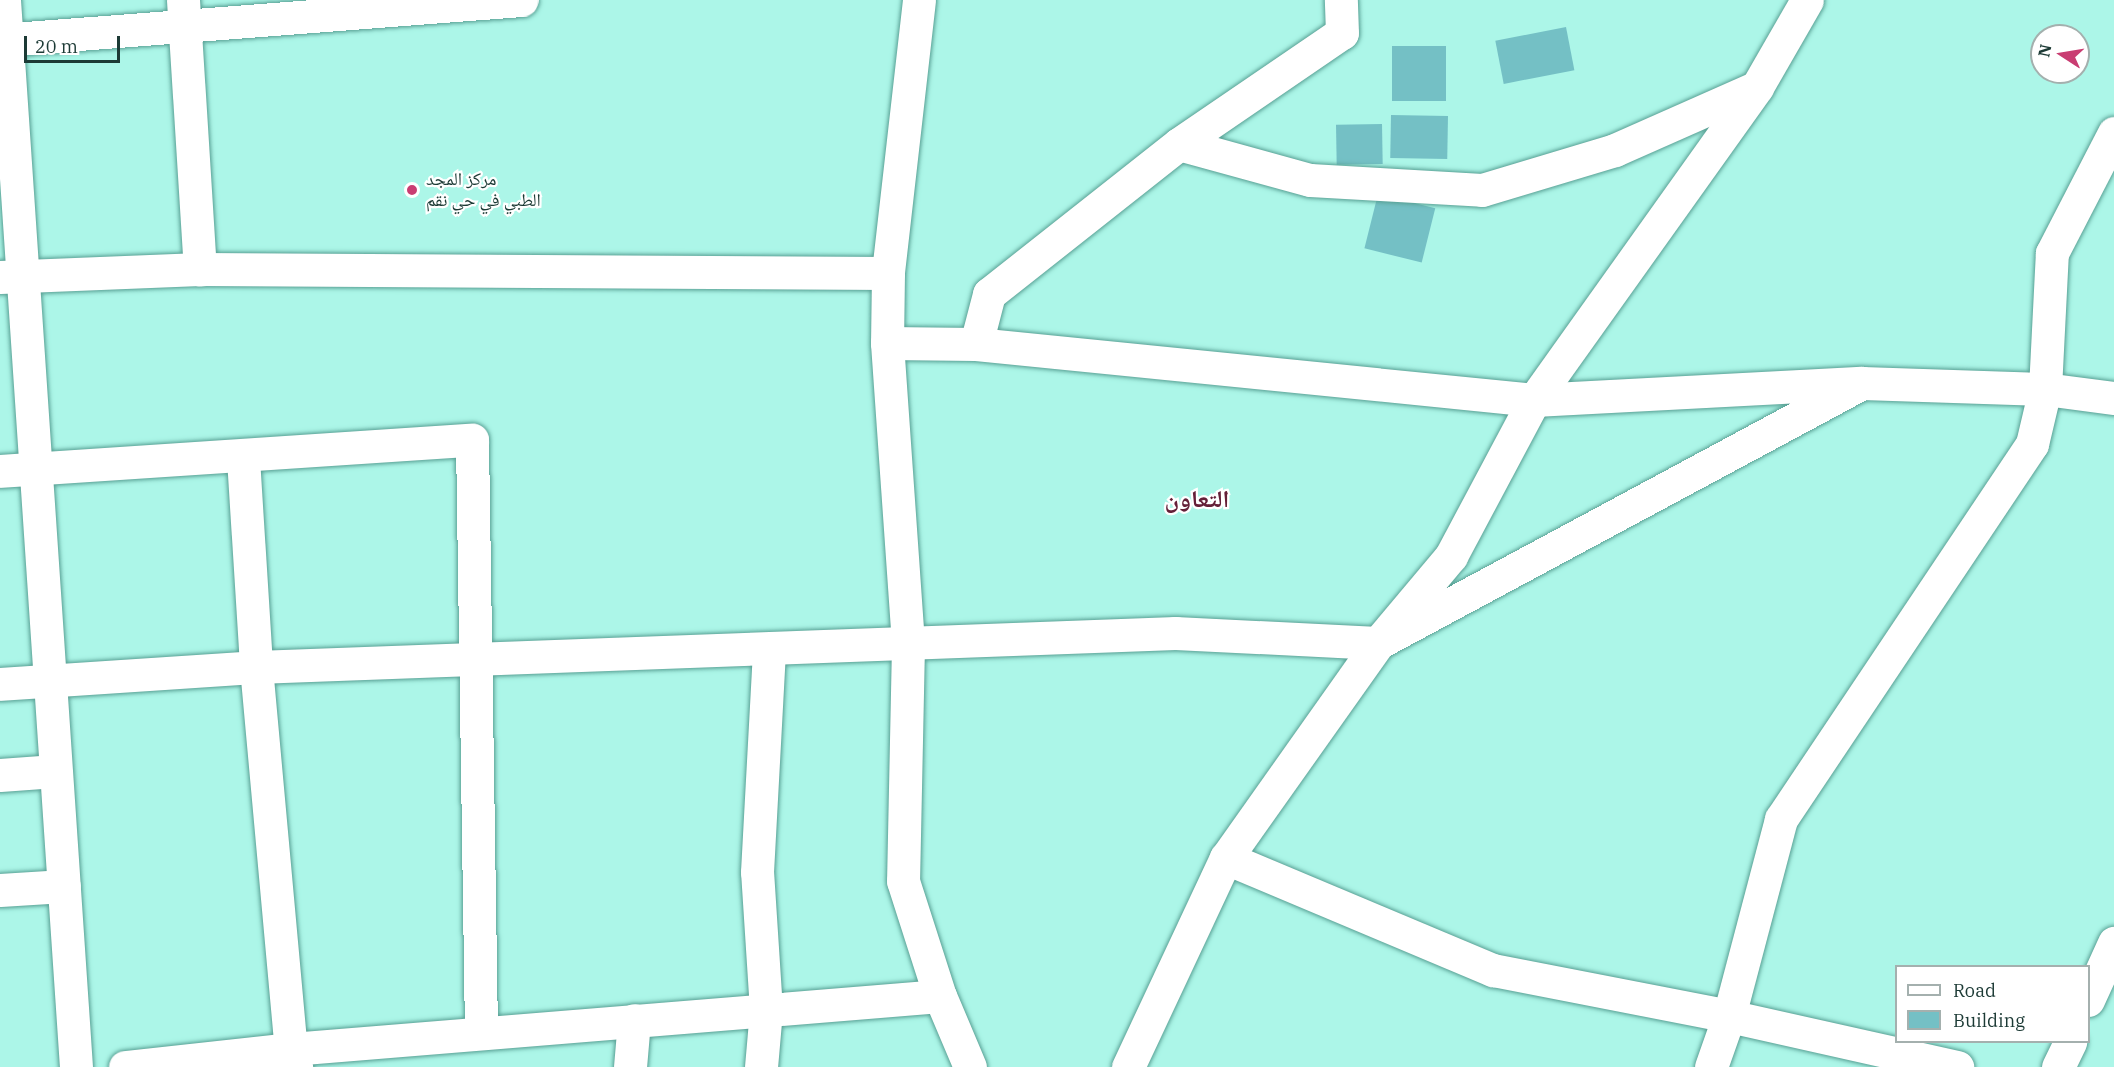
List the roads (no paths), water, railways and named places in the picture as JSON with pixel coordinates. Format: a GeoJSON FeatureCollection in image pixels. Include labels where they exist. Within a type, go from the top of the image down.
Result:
{"type":"FeatureCollection","features":[{"type":"Feature","properties":{"kind":"street"},"geometry":{"type":"LineString","coordinates":[[4,0],[3,39],[10,276],[33,468],[76,1067]]}},
{"type":"Feature","properties":{"kind":"street"},"geometry":{"type":"LineString","coordinates":[[3,39],[184,13],[521,0]]}},
{"type":"Feature","properties":{"kind":"street"},"geometry":{"type":"LineString","coordinates":[[919,0],[888,273],[887,343],[908,645],[903,881],[940,996],[970,1067]]}},
{"type":"Feature","properties":{"kind":"street"},"geometry":{"type":"LineString","coordinates":[[976,344],[989,294],[1179,144],[1342,33],[1341,0]]}},
{"type":"Feature","properties":{"kind":"street"},"geometry":{"type":"LineString","coordinates":[[1128,1067],[1227,858],[1378,643],[1451,556],[1534,400],[1756,87],[1807,0]]}},
{"type":"Feature","properties":{"kind":"street"},"geometry":{"type":"LineString","coordinates":[[184,13],[200,269]]}},
{"type":"Feature","properties":{"kind":"street"},"geometry":{"type":"LineString","coordinates":[[1179,144],[1310,180],[1482,190],[1615,150],[1756,87]]}},
{"type":"Feature","properties":{"kind":"street"},"geometry":{"type":"LineString","coordinates":[[1711,1067],[1729,1016],[1781,819],[2032,444],[2045,389],[2052,253],[2114,133]]}},
{"type":"Feature","properties":{"kind":"street"},"geometry":{"type":"LineString","coordinates":[[10,276],[200,269],[888,273]]}},
{"type":"Feature","properties":{"kind":"street"},"geometry":{"type":"LineString","coordinates":[[887,343],[976,344],[1534,400],[1862,383],[2045,389],[2114,398]]}},
{"type":"Feature","properties":{"kind":"street"},"geometry":{"type":"LineString","coordinates":[[0,684],[256,667],[908,645],[1175,633],[1378,643],[1862,383]]}},
{"type":"Feature","properties":{"kind":"street"},"geometry":{"type":"LineString","coordinates":[[0,471],[243,458],[472,440],[473,659],[481,1032]]}},
{"type":"Feature","properties":{"kind":"street"},"geometry":{"type":"LineString","coordinates":[[243,458],[256,667],[294,1058]]}},
{"type":"Feature","properties":{"kind":"street"},"geometry":{"type":"LineString","coordinates":[[761,1067],[766,1010],[757,872],[769,650]]}},
{"type":"Feature","properties":{"kind":"street"},"geometry":{"type":"LineString","coordinates":[[0,775],[55,771]]}},
{"type":"Feature","properties":{"kind":"street"},"geometry":{"type":"LineString","coordinates":[[1227,858],[1493,970],[1729,1016],[1957,1067]]}},
{"type":"Feature","properties":{"kind":"street"},"geometry":{"type":"LineString","coordinates":[[0,890],[64,886]]}},
{"type":"Feature","properties":{"kind":"street"},"geometry":{"type":"LineString","coordinates":[[2090,996],[2114,943]]}},
{"type":"Feature","properties":{"kind":"street"},"geometry":{"type":"LineString","coordinates":[[125,1067],[294,1058],[481,1032],[940,996]]}},
{"type":"Feature","properties":{"kind":"street"},"geometry":{"type":"LineString","coordinates":[[630,1067],[634,1020]]}},
{"type":"Feature","properties":{"kind":"street"},"geometry":{"type":"LineString","coordinates":[[2058,1067],[2069,1043]]}},
{"type":"Feature","properties":{"kind":"place","name":"مركز المجد الطبي في حي نقم"},"geometry":{"type":"Point","coordinates":[412,190]}},
{"type":"Feature","properties":{"kind":"district","name":"التعاون"},"geometry":{"type":"Point","coordinates":[1197,499]}}]}
